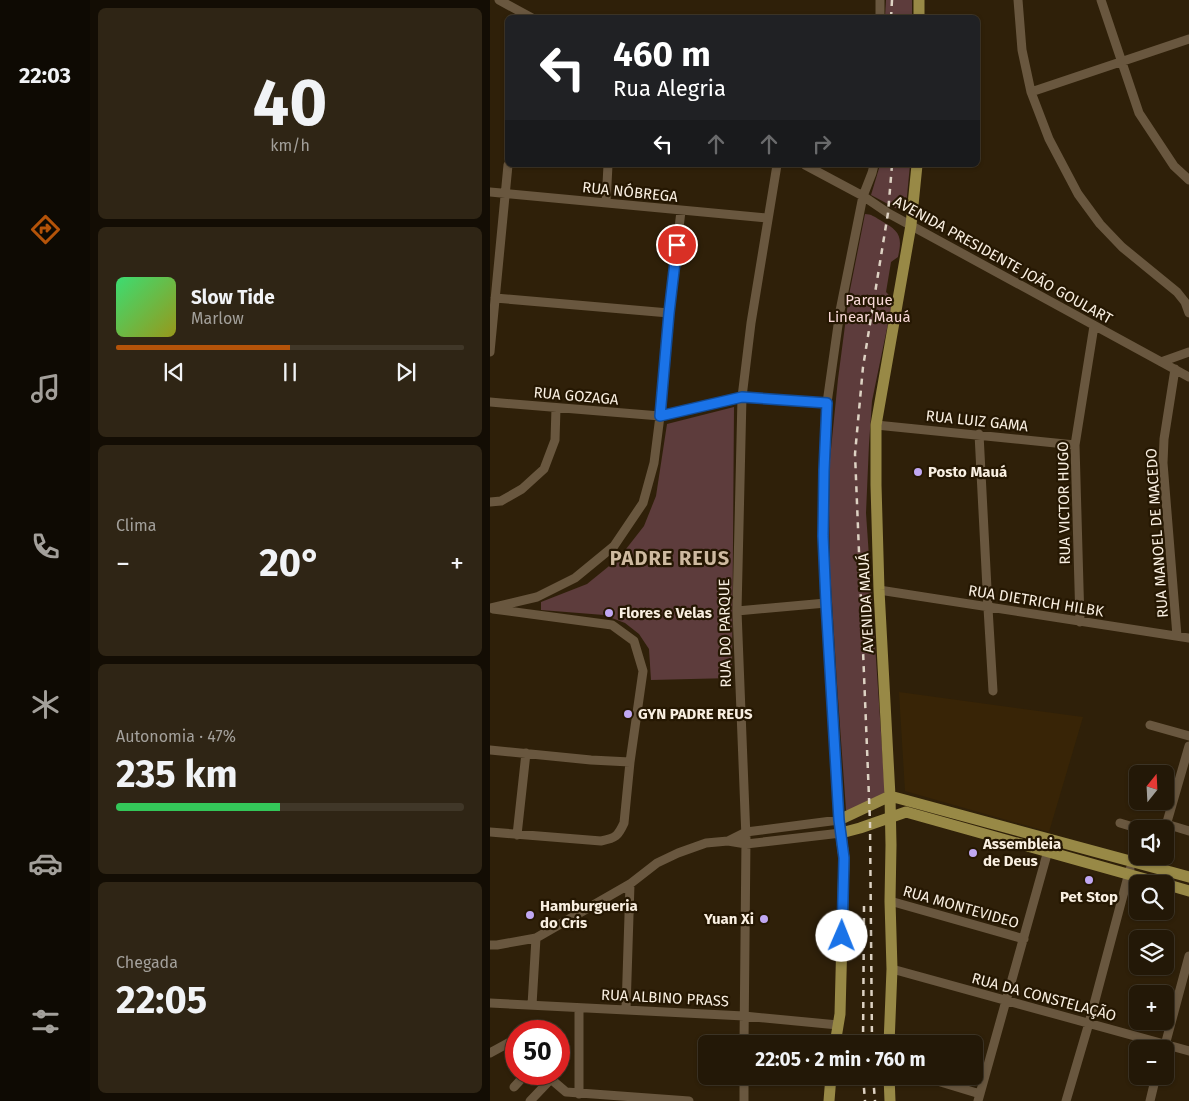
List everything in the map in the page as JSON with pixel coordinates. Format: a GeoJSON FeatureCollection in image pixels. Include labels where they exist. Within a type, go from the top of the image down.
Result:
{"type":"FeatureCollection","features":[{"type":"Feature","properties":{"kind":"main road"},"geometry":{"type":"LineString","coordinates":[[919,0],[919,15]]}},
{"type":"Feature","properties":{"kind":"main road","name":"AVENIDA MAUÁ"},"geometry":{"type":"LineString","coordinates":[[889,1035],[892,970],[890,901],[891,817],[880,590],[876,425],[911,225],[917,167]]}},
{"type":"Feature","properties":{"kind":"main road"},"geometry":{"type":"LineString","coordinates":[[836,1035],[840,1014],[844,858],[839,820],[890,796],[1129,861]]}},
{"type":"Feature","properties":{"kind":"main road"},"geometry":{"type":"LineString","coordinates":[[841,833],[906,812],[1132,875]]}},
{"type":"Feature","properties":{"kind":"main road"},"geometry":{"type":"LineString","coordinates":[[1144,865],[1189,877]]}},
{"type":"Feature","properties":{"kind":"main road"},"geometry":{"type":"LineString","coordinates":[[1174,887],[1189,891]]}},
{"type":"Feature","properties":{"kind":"main road"},"geometry":{"type":"LineString","coordinates":[[829,1101],[830,1085]]}},
{"type":"Feature","properties":{"kind":"main road"},"geometry":{"type":"LineString","coordinates":[[889,1085],[890,1101]]}},
{"type":"Feature","properties":{"kind":"street"},"geometry":{"type":"LineString","coordinates":[[499,0],[522,15]]}},
{"type":"Feature","properties":{"kind":"street"},"geometry":{"type":"LineString","coordinates":[[880,0],[880,15]]}},
{"type":"Feature","properties":{"kind":"street"},"geometry":{"type":"LineString","coordinates":[[1018,0],[1022,50],[1031,92],[1050,139],[1078,194],[1100,224],[1122,247],[1177,292],[1185,302],[1189,313]]}},
{"type":"Feature","properties":{"kind":"street"},"geometry":{"type":"LineString","coordinates":[[1102,0],[1139,113],[1174,166],[1189,180]]}},
{"type":"Feature","properties":{"kind":"street"},"geometry":{"type":"LineString","coordinates":[[1031,92],[1189,39]]}},
{"type":"Feature","properties":{"kind":"street"},"geometry":{"type":"LineString","coordinates":[[490,352],[508,167]]}},
{"type":"Feature","properties":{"kind":"street"},"geometry":{"type":"LineString","coordinates":[[606,203],[608,167]]}},
{"type":"Feature","properties":{"kind":"street","name":"RUA DO PARQUE"},"geometry":{"type":"LineString","coordinates":[[744,1035],[746,832],[737,611],[742,397],[751,323],[777,167]]}},
{"type":"Feature","properties":{"kind":"street","name":"AVENIDA PRESIDENTE JOÃO GOULART"},"geometry":{"type":"LineString","coordinates":[[809,167],[863,196],[888,213],[1189,376]]}},
{"type":"Feature","properties":{"kind":"street"},"geometry":{"type":"LineString","coordinates":[[728,841],[746,832],[839,820],[823,536],[827,403],[840,311],[863,196],[874,167]]}},
{"type":"Feature","properties":{"kind":"street","name":"RUA NÓBREGA"},"geometry":{"type":"LineString","coordinates":[[490,192],[768,218]]}},
{"type":"Feature","properties":{"kind":"street"},"geometry":{"type":"LineString","coordinates":[[490,608],[537,597],[575,578],[614,546],[643,503],[654,463],[681,211]]}},
{"type":"Feature","properties":{"kind":"street"},"geometry":{"type":"LineString","coordinates":[[495,298],[669,313]]}},
{"type":"Feature","properties":{"kind":"street","name":"RUA VICTOR HUGO"},"geometry":{"type":"LineString","coordinates":[[1080,622],[1075,445],[1094,326]]}},
{"type":"Feature","properties":{"kind":"street"},"geometry":{"type":"LineString","coordinates":[[1162,362],[1189,352]]}},
{"type":"Feature","properties":{"kind":"street","name":"RUA MANOEL DE MACEDO"},"geometry":{"type":"LineString","coordinates":[[1176,369],[1164,439],[1163,463],[1177,636]]}},
{"type":"Feature","properties":{"kind":"street","name":"RUA GOZAGA"},"geometry":{"type":"LineString","coordinates":[[490,402],[660,416],[742,397],[827,403]]}},
{"type":"Feature","properties":{"kind":"street"},"geometry":{"type":"LineString","coordinates":[[490,502],[501,501],[522,489],[544,469],[555,440],[556,408]]}},
{"type":"Feature","properties":{"kind":"street","name":"RUA LUIZ GAMA"},"geometry":{"type":"LineString","coordinates":[[876,425],[1075,445]]}},
{"type":"Feature","properties":{"kind":"street"},"geometry":{"type":"LineString","coordinates":[[979,434],[993,691]]}},
{"type":"Feature","properties":{"kind":"street","name":"RUA DIETRICH HILBK"},"geometry":{"type":"LineString","coordinates":[[880,590],[1189,638]]}},
{"type":"Feature","properties":{"kind":"street"},"geometry":{"type":"LineString","coordinates":[[737,611],[826,603]]}},
{"type":"Feature","properties":{"kind":"street"},"geometry":{"type":"LineString","coordinates":[[490,608],[612,625],[634,641],[643,671],[630,762],[624,823],[620,832],[614,838],[601,841],[490,832]]}},
{"type":"Feature","properties":{"kind":"street"},"geometry":{"type":"LineString","coordinates":[[1150,725],[1189,736]]}},
{"type":"Feature","properties":{"kind":"street"},"geometry":{"type":"LineString","coordinates":[[1167,820],[1189,746]]}},
{"type":"Feature","properties":{"kind":"street"},"geometry":{"type":"LineString","coordinates":[[490,750],[630,762]]}},
{"type":"Feature","properties":{"kind":"street"},"geometry":{"type":"LineString","coordinates":[[517,835],[526,753]]}},
{"type":"Feature","properties":{"kind":"street"},"geometry":{"type":"LineString","coordinates":[[1120,823],[1129,826]]}},
{"type":"Feature","properties":{"kind":"street"},"geometry":{"type":"LineString","coordinates":[[1174,828],[1189,831]]}},
{"type":"Feature","properties":{"kind":"street"},"geometry":{"type":"LineString","coordinates":[[490,945],[536,938],[630,884],[657,863],[706,843],[728,841],[746,844],[841,833]]}},
{"type":"Feature","properties":{"kind":"street"},"geometry":{"type":"LineString","coordinates":[[946,1085],[979,1097],[1052,840]]}},
{"type":"Feature","properties":{"kind":"street"},"geometry":{"type":"LineString","coordinates":[[1066,1101],[1131,865]]}},
{"type":"Feature","properties":{"kind":"street"},"geometry":{"type":"LineString","coordinates":[[626,1009],[630,884]]}},
{"type":"Feature","properties":{"kind":"street","name":"RUA MONTEVIDEO"},"geometry":{"type":"LineString","coordinates":[[890,901],[1024,939]]}},
{"type":"Feature","properties":{"kind":"street"},"geometry":{"type":"LineString","coordinates":[[532,1005],[536,938]]}},
{"type":"Feature","properties":{"kind":"street"},"geometry":{"type":"LineString","coordinates":[[1166,1040],[1187,971],[1189,956]]}},
{"type":"Feature","properties":{"kind":"street","name":"RUA DA CONSTELAÇÃO"},"geometry":{"type":"LineString","coordinates":[[892,970],[1089,1023],[1144,1040]]}},
{"type":"Feature","properties":{"kind":"street","name":"RUA ALBINO PRASS"},"geometry":{"type":"LineString","coordinates":[[490,1003],[744,1016],[838,1025]]}},
{"type":"Feature","properties":{"kind":"street"},"geometry":{"type":"LineString","coordinates":[[579,1008],[579,1094]]}},
{"type":"Feature","properties":{"kind":"street"},"geometry":{"type":"LineString","coordinates":[[490,1053],[505,1045]]}},
{"type":"Feature","properties":{"kind":"street","name":"RUA DA CONSTELAÇÃO"},"geometry":{"type":"LineString","coordinates":[[1174,1048],[1189,1051]]}},
{"type":"Feature","properties":{"kind":"street"},"geometry":{"type":"LineString","coordinates":[[530,1101],[542,1085]]}},
{"type":"Feature","properties":{"kind":"street"},"geometry":{"type":"LineString","coordinates":[[558,1085],[566,1092],[579,1094],[689,1101]]}},
{"type":"Feature","properties":{"kind":"street"},"geometry":{"type":"LineString","coordinates":[[744,1085],[744,1101]]}},
{"type":"Feature","properties":{"kind":"street"},"geometry":{"type":"LineString","coordinates":[[1150,1101],[1154,1085]]}},
{"type":"Feature","properties":{"kind":"shaded area"},"geometry":{"type":"Polygon","coordinates":[[[899,692],[1083,717],[1049,832],[905,791],[899,692]]]}},
{"type":"Feature","properties":{"kind":"green space"},"geometry":{"type":"Polygon","coordinates":[[[886,0],[912,0],[912,15],[885,15],[886,0]]]}},
{"type":"Feature","properties":{"kind":"green space"},"geometry":{"type":"Polygon","coordinates":[[[879,167],[910,167],[906,206],[901,211],[871,195],[879,167]]]}},
{"type":"Feature","properties":{"kind":"green space","name":"Parque Linear Mauá"},"geometry":{"type":"Polygon","coordinates":[[[865,214],[873,216],[892,227],[898,234],[900,243],[898,257],[891,262],[886,292],[893,299],[872,401],[866,513],[885,791],[883,796],[849,812],[846,810],[830,569],[830,459],[849,295],[865,214]]]}},
{"type":"Feature","properties":{"kind":"green space"},"geometry":{"type":"Polygon","coordinates":[[[734,407],[732,678],[651,680],[649,649],[639,634],[625,623],[604,615],[541,610],[541,602],[587,584],[619,558],[644,526],[656,496],[667,424],[734,407]]]}},
{"type":"Feature","properties":{"kind":"railway"},"geometry":{"type":"LineString","coordinates":[[891,15],[892,0]]}},
{"type":"Feature","properties":{"kind":"railway"},"geometry":{"type":"LineString","coordinates":[[872,1035],[870,822],[855,454],[863,367],[888,213],[892,167]]}},
{"type":"Feature","properties":{"kind":"railway"},"geometry":{"type":"LineString","coordinates":[[863,1035],[864,906]]}},
{"type":"Feature","properties":{"kind":"railway"},"geometry":{"type":"LineString","coordinates":[[864,1085],[865,1101]]}},
{"type":"Feature","properties":{"kind":"railway"},"geometry":{"type":"LineString","coordinates":[[874,1085],[875,1101]]}},
{"type":"Feature","properties":{"kind":"place","name":"Posto Mauá"},"geometry":{"type":"Point","coordinates":[918,472]}},
{"type":"Feature","properties":{"kind":"place","name":"Flores e Velas"},"geometry":{"type":"Point","coordinates":[609,613]}},
{"type":"Feature","properties":{"kind":"place","name":"GYN PADRE REUS"},"geometry":{"type":"Point","coordinates":[628,714]}},
{"type":"Feature","properties":{"kind":"place","name":"Assembleia de Deus"},"geometry":{"type":"Point","coordinates":[973,853]}},
{"type":"Feature","properties":{"kind":"place","name":"Pet Stop"},"geometry":{"type":"Point","coordinates":[1089,880]}},
{"type":"Feature","properties":{"kind":"place","name":"Hamburgueria do Cris"},"geometry":{"type":"Point","coordinates":[530,915]}},
{"type":"Feature","properties":{"kind":"place","name":"Yuan Xi"},"geometry":{"type":"Point","coordinates":[764,919]}},
{"type":"Feature","properties":{"kind":"district","name":"PADRE REUS"},"geometry":{"type":"Point","coordinates":[670,558]}},
{"type":"Feature","properties":{"kind":"route"},"geometry":{"type":"LineString","coordinates":[[677,245],[660,416],[742,397],[827,403],[823,536],[839,820],[844,858],[842,936]]}}]}
